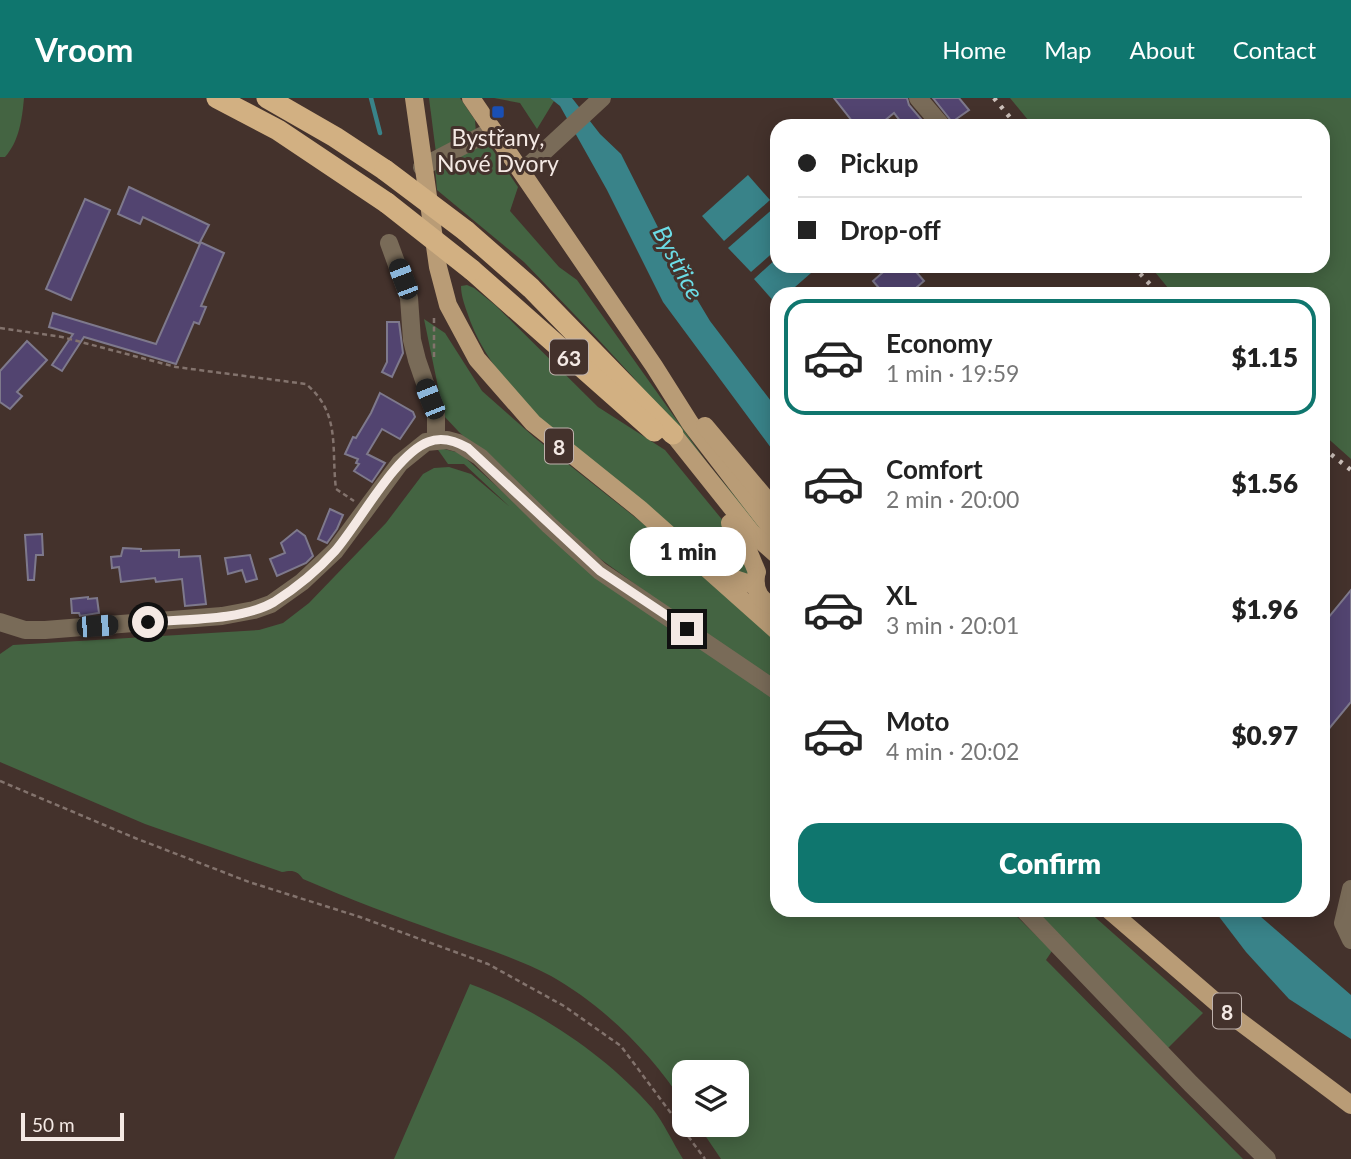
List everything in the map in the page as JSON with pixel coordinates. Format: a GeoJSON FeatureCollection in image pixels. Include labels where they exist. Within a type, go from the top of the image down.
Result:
{"type":"FeatureCollection","features":[{"type":"Feature","properties":{"kind":"highway","name":"63"},"geometry":{"type":"LineString","coordinates":[[217,98],[278,130],[387,203],[472,270],[670,439]]}},
{"type":"Feature","properties":{"kind":"highway","name":"63"},"geometry":{"type":"LineString","coordinates":[[267,98],[335,137],[385,170],[466,231],[539,295],[670,439]]}},
{"type":"Feature","properties":{"kind":"main road","name":"8"},"geometry":{"type":"LineString","coordinates":[[414,98],[439,274],[448,305],[468,346],[487,373],[533,423],[640,509],[770,625]]}},
{"type":"Feature","properties":{"kind":"main road"},"geometry":{"type":"LineString","coordinates":[[471,98],[654,366],[681,411],[770,527]]}},
{"type":"Feature","properties":{"kind":"main road"},"geometry":{"type":"LineString","coordinates":[[654,366],[770,504]]}},
{"type":"Feature","properties":{"kind":"main road","name":"63"},"geometry":{"type":"LineString","coordinates":[[670,439],[752,533],[770,550]]}},
{"type":"Feature","properties":{"kind":"main road","name":"63"},"geometry":{"type":"LineString","coordinates":[[670,439],[747,548],[756,579]]}},
{"type":"Feature","properties":{"kind":"main road"},"geometry":{"type":"LineString","coordinates":[[640,509],[735,579],[756,579]]}},
{"type":"Feature","properties":{"kind":"main road"},"geometry":{"type":"LineString","coordinates":[[770,560],[763,564],[756,579],[758,594],[770,604]]}},
{"type":"Feature","properties":{"kind":"main road","name":"8"},"geometry":{"type":"LineString","coordinates":[[1117,917],[1231,1015],[1351,1105]]}},
{"type":"Feature","properties":{"kind":"street"},"geometry":{"type":"LineString","coordinates":[[918,98],[936,119]]}},
{"type":"Feature","properties":{"kind":"street"},"geometry":{"type":"LineString","coordinates":[[522,172],[595,102]]}},
{"type":"Feature","properties":{"kind":"street"},"geometry":{"type":"LineString","coordinates":[[422,167],[493,130]]}},
{"type":"Feature","properties":{"kind":"street"},"geometry":{"type":"LineString","coordinates":[[389,243],[408,298],[412,340],[436,415],[436,439]]}},
{"type":"Feature","properties":{"kind":"street"},"geometry":{"type":"LineString","coordinates":[[1,623],[24,629],[44,629],[222,616],[271,604],[302,582],[335,551],[400,463],[426,442],[436,439],[458,443],[468,448],[600,571],[770,686]]}},
{"type":"Feature","properties":{"kind":"street"},"geometry":{"type":"LineString","coordinates":[[1351,889],[1343,922],[1351,940]]}},
{"type":"Feature","properties":{"kind":"street"},"geometry":{"type":"LineString","coordinates":[[1031,917],[1267,1159]]}},
{"type":"Feature","properties":{"kind":"path"},"geometry":{"type":"LineString","coordinates":[[0,328],[62,337],[176,367],[306,384],[318,394],[329,413],[334,442],[336,489],[367,509]]}},
{"type":"Feature","properties":{"kind":"path"},"geometry":{"type":"LineString","coordinates":[[0,782],[249,882],[360,916],[488,964],[564,1006],[621,1046],[705,1159]]}},
{"type":"Feature","properties":{"kind":"green space"},"geometry":{"type":"Polygon","coordinates":[[[0,98],[24,98],[17,137],[5,157],[0,157],[0,98]]]}},
{"type":"Feature","properties":{"kind":"green space"},"geometry":{"type":"Polygon","coordinates":[[[429,98],[460,98],[475,120],[476,133],[436,153],[429,98]]]}},
{"type":"Feature","properties":{"kind":"green space"},"geometry":{"type":"Polygon","coordinates":[[[494,98],[550,98],[554,101],[537,129],[520,103],[494,98]]]}},
{"type":"Feature","properties":{"kind":"green space"},"geometry":{"type":"Polygon","coordinates":[[[1010,98],[1351,98],[1351,459],[1330,440],[1330,287],[1167,287],[1156,273],[1330,273],[1330,119],[1027,119],[1010,98]]]}},
{"type":"Feature","properties":{"kind":"green space"},"geometry":{"type":"Polygon","coordinates":[[[488,143],[518,187],[510,211],[559,267],[577,280],[708,464],[765,532],[763,536],[633,377],[597,338],[524,262],[437,190],[435,168],[488,143]]]}},
{"type":"Feature","properties":{"kind":"green space"},"geometry":{"type":"Polygon","coordinates":[[[467,285],[495,305],[598,407],[665,450],[729,528],[750,565],[748,575],[713,557],[604,474],[575,451],[522,400],[480,343],[462,296],[461,286],[467,285]]]}},
{"type":"Feature","properties":{"kind":"green space"},"geometry":{"type":"Polygon","coordinates":[[[424,319],[445,333],[482,391],[534,437],[694,564],[770,635],[770,679],[574,540],[444,416],[424,319]]]}},
{"type":"Feature","properties":{"kind":"green space"},"geometry":{"type":"Polygon","coordinates":[[[436,447],[460,453],[594,574],[770,694],[770,917],[1017,917],[1052,951],[1046,960],[1243,1159],[721,1159],[706,1137],[749,1137],[749,1060],[672,1060],[672,1086],[641,1049],[608,1016],[551,976],[511,958],[303,879],[294,871],[282,872],[145,824],[0,762],[0,654],[13,645],[259,630],[283,623],[309,603],[386,523],[423,474],[434,468],[449,467],[471,474],[510,507],[464,464],[448,464],[436,447]]]}},
{"type":"Feature","properties":{"kind":"green space"},"geometry":{"type":"Polygon","coordinates":[[[1039,917],[1095,917],[1203,1013],[1168,1048],[1039,917]]]}},
{"type":"Feature","properties":{"kind":"green space"},"geometry":{"type":"Polygon","coordinates":[[[470,984],[544,1020],[613,1070],[652,1108],[683,1159],[394,1159],[470,984]]]}},
{"type":"Feature","properties":{"kind":"water"},"geometry":{"type":"Polygon","coordinates":[[[550,98],[572,98],[600,134],[621,154],[680,271],[710,321],[770,400],[770,447],[663,302],[607,190],[560,106],[550,98]]]}},
{"type":"Feature","properties":{"kind":"water"},"geometry":{"type":"Polygon","coordinates":[[[748,175],[770,200],[724,241],[702,216],[748,175]]]}},
{"type":"Feature","properties":{"kind":"water"},"geometry":{"type":"Polygon","coordinates":[[[770,211],[770,255],[751,272],[728,248],[770,211]]]}},
{"type":"Feature","properties":{"kind":"water"},"geometry":{"type":"Polygon","coordinates":[[[770,264],[770,273],[811,273],[795,287],[770,287],[770,297],[754,279],[770,264]]]}},
{"type":"Feature","properties":{"kind":"water"},"geometry":{"type":"Polygon","coordinates":[[[1219,917],[1261,917],[1351,995],[1351,1039],[1289,999],[1246,952],[1219,917]]]}},
{"type":"Feature","properties":{"kind":"building"},"geometry":{"type":"Polygon","coordinates":[[[834,98],[907,98],[909,105],[921,119],[899,119],[894,113],[887,119],[850,119],[834,98]]]}},
{"type":"Feature","properties":{"kind":"building"},"geometry":{"type":"Polygon","coordinates":[[[933,98],[959,98],[969,110],[956,119],[950,119],[933,98]]]}},
{"type":"Feature","properties":{"kind":"building"},"geometry":{"type":"Polygon","coordinates":[[[129,187],[209,225],[200,242],[224,253],[201,306],[206,307],[199,324],[194,322],[176,364],[84,337],[62,371],[52,365],[73,334],[49,327],[53,313],[156,344],[200,244],[143,217],[140,224],[118,214],[129,187]]]}},
{"type":"Feature","properties":{"kind":"building"},"geometry":{"type":"Polygon","coordinates":[[[85,199],[110,210],[71,300],[46,289],[85,199]]]}},
{"type":"Feature","properties":{"kind":"building"},"geometry":{"type":"Polygon","coordinates":[[[882,273],[917,273],[924,281],[917,287],[878,287],[873,281],[882,273]]]}},
{"type":"Feature","properties":{"kind":"building"},"geometry":{"type":"Polygon","coordinates":[[[387,322],[399,322],[403,353],[392,377],[382,372],[387,362],[387,322]]]}},
{"type":"Feature","properties":{"kind":"building"},"geometry":{"type":"Polygon","coordinates":[[[27,341],[47,360],[17,392],[22,396],[10,409],[0,402],[0,371],[27,341]]]}},
{"type":"Feature","properties":{"kind":"building"},"geometry":{"type":"Polygon","coordinates":[[[380,393],[413,412],[415,417],[400,439],[382,429],[367,454],[385,463],[372,482],[354,471],[359,464],[356,463],[358,459],[345,454],[353,437],[356,438],[371,413],[380,393]]]}},
{"type":"Feature","properties":{"kind":"building"},"geometry":{"type":"Polygon","coordinates":[[[330,509],[343,515],[327,543],[318,539],[330,509]]]}},
{"type":"Feature","properties":{"kind":"building"},"geometry":{"type":"Polygon","coordinates":[[[297,530],[305,536],[313,556],[306,563],[277,576],[270,559],[285,553],[281,543],[297,530]]]}},
{"type":"Feature","properties":{"kind":"building"},"geometry":{"type":"Polygon","coordinates":[[[42,534],[43,555],[36,555],[34,580],[28,580],[25,535],[42,534]]]}},
{"type":"Feature","properties":{"kind":"building"},"geometry":{"type":"Polygon","coordinates":[[[123,548],[141,551],[179,550],[179,557],[200,556],[206,604],[185,606],[182,579],[156,582],[155,578],[121,582],[119,567],[112,568],[111,557],[121,556],[123,548]]]}},
{"type":"Feature","properties":{"kind":"building"},"geometry":{"type":"Polygon","coordinates":[[[250,555],[257,579],[246,582],[242,570],[228,574],[225,558],[250,555]]]}},
{"type":"Feature","properties":{"kind":"building"},"geometry":{"type":"Polygon","coordinates":[[[1351,590],[1351,702],[1330,728],[1330,616],[1351,590]]]}},
{"type":"Feature","properties":{"kind":"building"},"geometry":{"type":"Polygon","coordinates":[[[97,598],[99,613],[80,616],[79,613],[72,613],[71,599],[97,598]]]}},
{"type":"Feature","properties":{"kind":"waterway"},"geometry":{"type":"LineString","coordinates":[[371,98],[380,133]]}},
{"type":"Feature","properties":{"kind":"railway"},"geometry":{"type":"LineString","coordinates":[[994,98],[1011,119]]}},
{"type":"Feature","properties":{"kind":"railway"},"geometry":{"type":"LineString","coordinates":[[1140,273],[1152,287]]}},
{"type":"Feature","properties":{"kind":"railway"},"geometry":{"type":"LineString","coordinates":[[1330,454],[1351,470]]}},
{"type":"Feature","properties":{"kind":"place","name":"Bystřany, Nové Dvory"},"geometry":{"type":"Point","coordinates":[498,112]}},
{"type":"Feature","properties":{"kind":"route"},"geometry":{"type":"LineString","coordinates":[[148,622],[222,616],[271,604],[302,582],[335,551],[400,463],[426,442],[436,439],[458,443],[480,457],[549,526],[600,571],[687,629]]}},
{"type":"Feature","properties":{"kind":"water label","name":"Bystřice"},"geometry":{"type":"Point","coordinates":[679,262]}}]}
